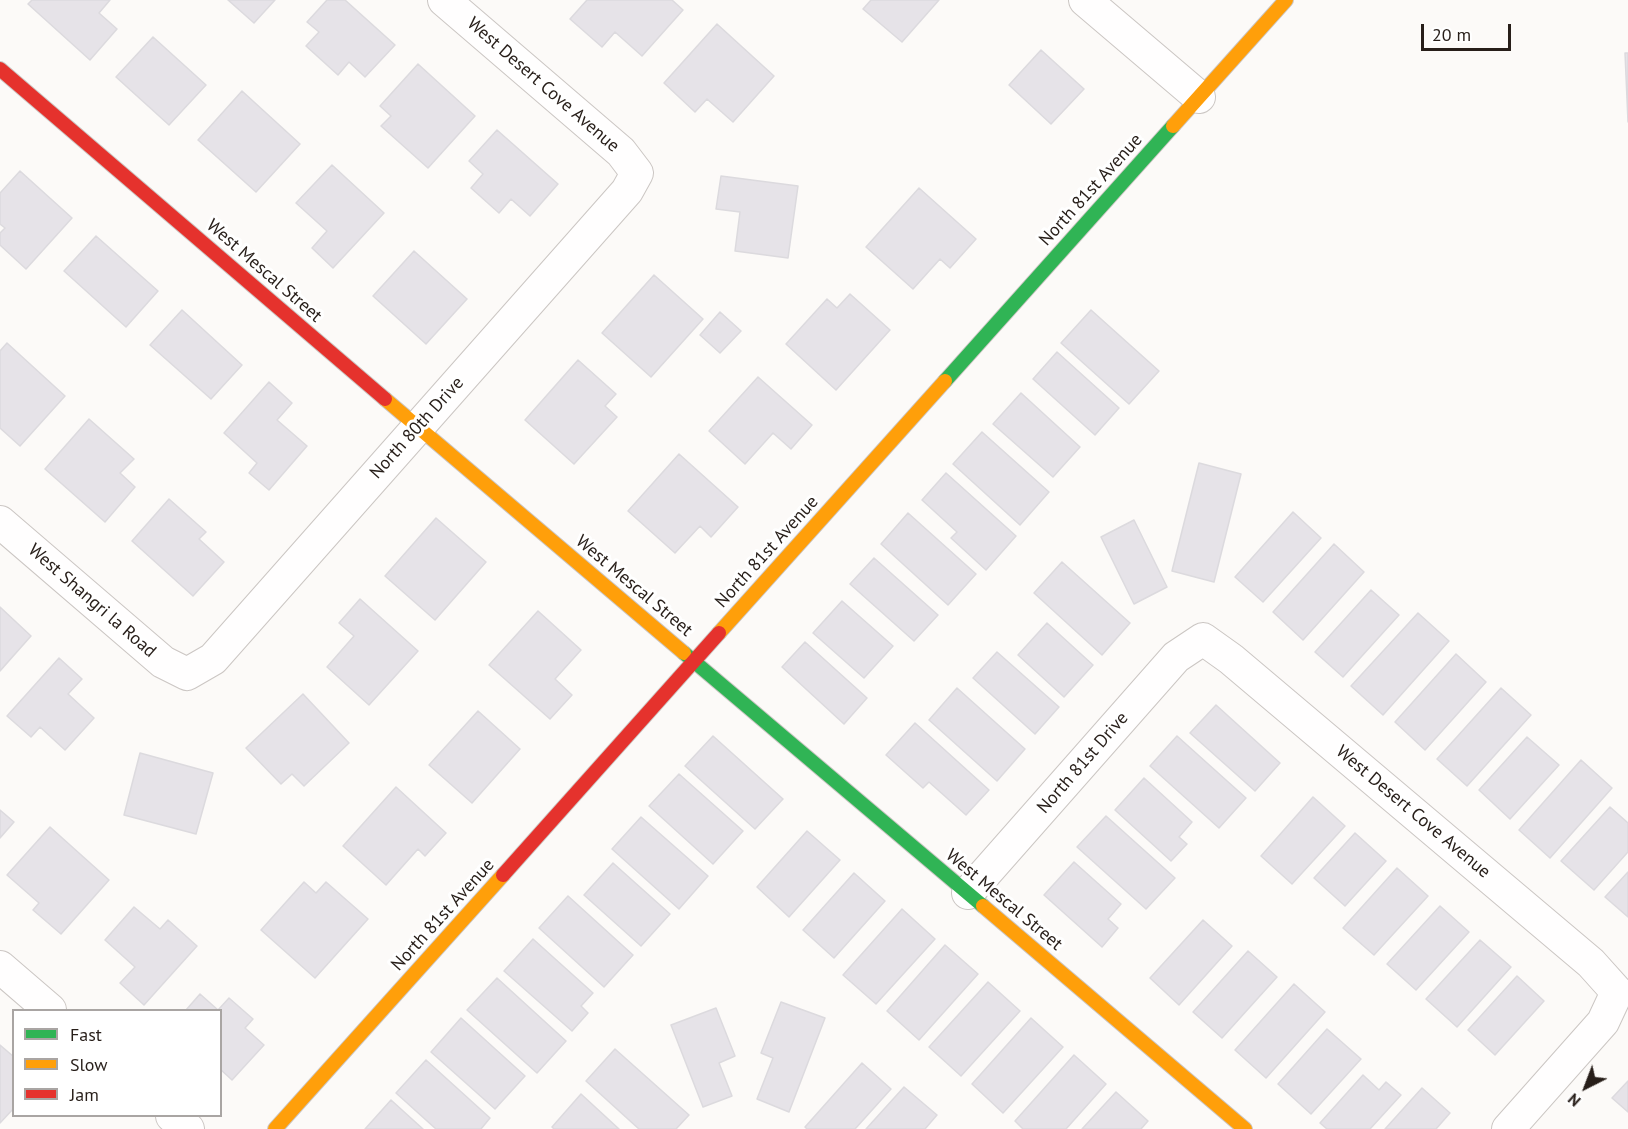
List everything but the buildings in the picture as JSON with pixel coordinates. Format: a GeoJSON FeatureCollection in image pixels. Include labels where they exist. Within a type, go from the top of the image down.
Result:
{"type":"FeatureCollection","features":[{"type":"Feature","properties":{"kind":"street","name":"West Desert Cove Avenue"},"geometry":{"type":"LineString","coordinates":[[444,0],[621,152],[637,172]]}},
{"type":"Feature","properties":{"kind":"street"},"geometry":{"type":"LineString","coordinates":[[1085,0],[1199,97]]}},
{"type":"Feature","properties":{"kind":"street","name":"North 81st Avenue"},"geometry":{"type":"LineString","coordinates":[[275,1129],[1286,0]]}},
{"type":"Feature","properties":{"kind":"street","name":"West Mescal Street"},"geometry":{"type":"LineString","coordinates":[[0,69],[1245,1129]]}},
{"type":"Feature","properties":{"kind":"street","name":"North 80th Drive"},"geometry":{"type":"LineString","coordinates":[[187,674],[213,659],[627,191],[637,172]]}},
{"type":"Feature","properties":{"kind":"street","name":"West Shangri la Road"},"geometry":{"type":"LineString","coordinates":[[0,522],[163,662],[187,674]]}},
{"type":"Feature","properties":{"kind":"street","name":"West Desert Cove Avenue"},"geometry":{"type":"LineString","coordinates":[[1203,639],[1231,659],[1591,963],[1617,992],[1603,1022],[1508,1129]]}},
{"type":"Feature","properties":{"kind":"street","name":"North 81st Drive"},"geometry":{"type":"LineString","coordinates":[[968,893],[1176,657],[1203,639]]}},
{"type":"Feature","properties":{"kind":"street"},"geometry":{"type":"LineString","coordinates":[[0,967],[48,1009]]}},
{"type":"Feature","properties":{"kind":"street"},"geometry":{"type":"LineString","coordinates":[[173,1117],[188,1129]]}},
{"type":"Feature","properties":{"kind":"traffic: fast"},"geometry":{"type":"LineString","coordinates":[[945,381],[1173,126]]}},
{"type":"Feature","properties":{"kind":"traffic: fast"},"geometry":{"type":"LineString","coordinates":[[684,653],[983,906]]}},
{"type":"Feature","properties":{"kind":"traffic: slow"},"geometry":{"type":"LineString","coordinates":[[1173,126],[1286,0]]}},
{"type":"Feature","properties":{"kind":"traffic: slow"},"geometry":{"type":"LineString","coordinates":[[719,633],[945,381]]}},
{"type":"Feature","properties":{"kind":"traffic: slow"},"geometry":{"type":"LineString","coordinates":[[385,399],[684,653]]}},
{"type":"Feature","properties":{"kind":"traffic: slow"},"geometry":{"type":"LineString","coordinates":[[275,1129],[503,875]]}},
{"type":"Feature","properties":{"kind":"traffic: slow"},"geometry":{"type":"LineString","coordinates":[[983,906],[1245,1129]]}},
{"type":"Feature","properties":{"kind":"traffic: jam"},"geometry":{"type":"LineString","coordinates":[[0,69],[385,399]]}},
{"type":"Feature","properties":{"kind":"traffic: jam"},"geometry":{"type":"LineString","coordinates":[[503,875],[719,633]]}}]}
